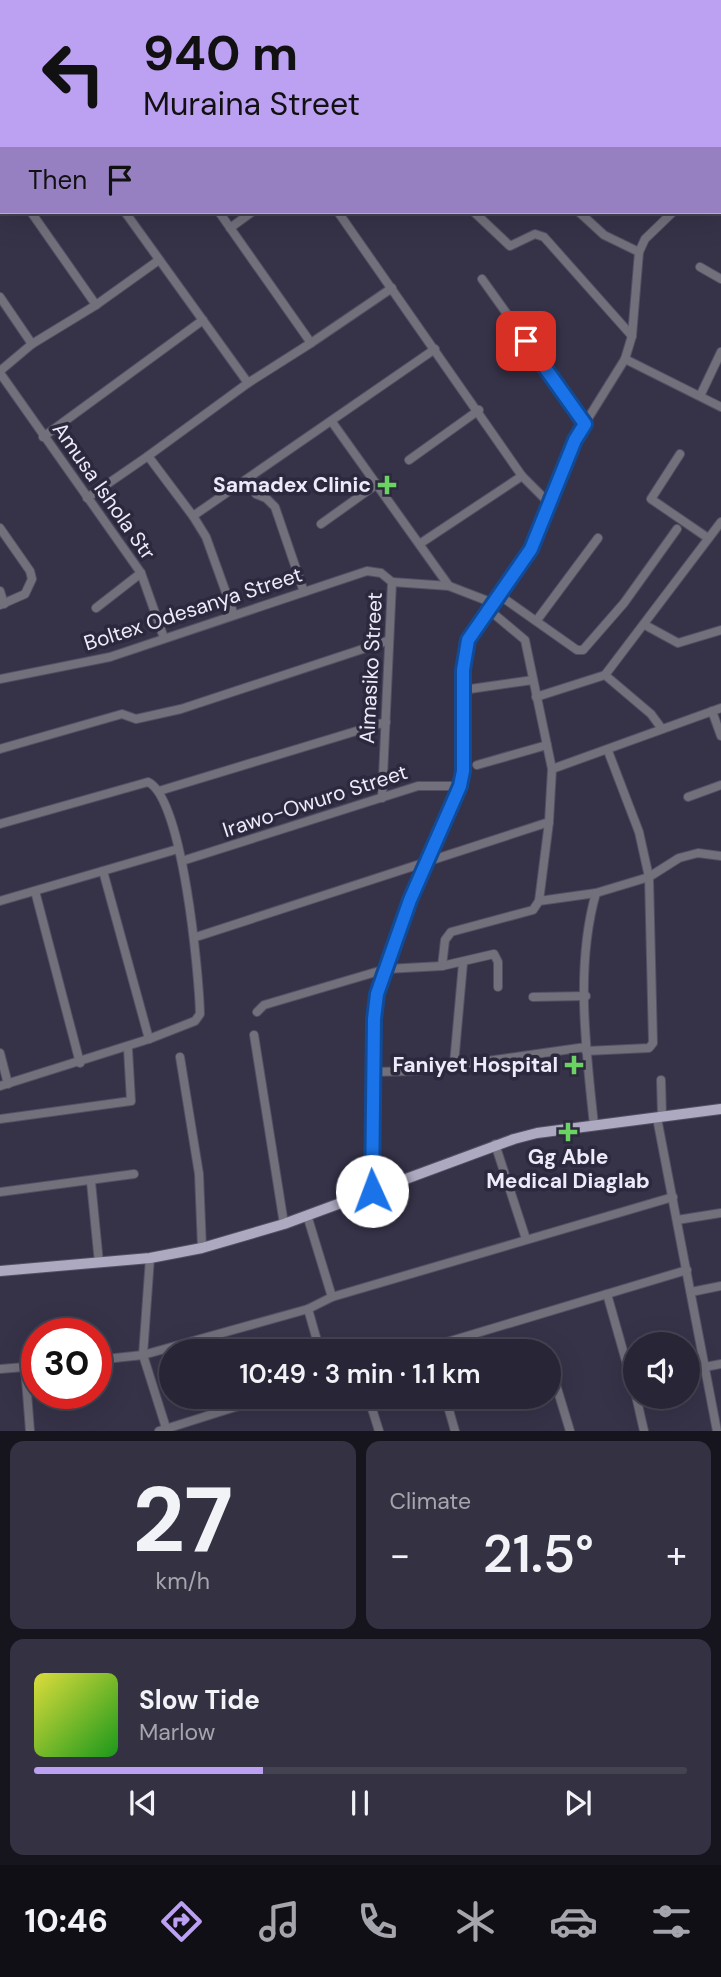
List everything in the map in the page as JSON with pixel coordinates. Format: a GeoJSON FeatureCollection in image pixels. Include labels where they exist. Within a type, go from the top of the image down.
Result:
{"type":"FeatureCollection","features":[{"type":"Feature","properties":{"kind":"main road"},"geometry":{"type":"LineString","coordinates":[[0,1271],[150,1258],[202,1248],[284,1224],[495,1144],[537,1133],[721,1109]]}},
{"type":"Feature","properties":{"kind":"street"},"geometry":{"type":"LineString","coordinates":[[32,214],[96,305]]}},
{"type":"Feature","properties":{"kind":"street"},"geometry":{"type":"LineString","coordinates":[[126,214],[248,383]]}},
{"type":"Feature","properties":{"kind":"street"},"geometry":{"type":"LineString","coordinates":[[220,214],[312,343]]}},
{"type":"Feature","properties":{"kind":"street"},"geometry":{"type":"LineString","coordinates":[[230,228],[249,214]]}},
{"type":"Feature","properties":{"kind":"street"},"geometry":{"type":"LineString","coordinates":[[339,214],[479,410],[522,476],[549,503]]}},
{"type":"Feature","properties":{"kind":"street"},"geometry":{"type":"LineString","coordinates":[[476,214],[510,246],[535,234],[544,237],[632,336]]}},
{"type":"Feature","properties":{"kind":"street"},"geometry":{"type":"LineString","coordinates":[[581,214],[604,235],[639,252]]}},
{"type":"Feature","properties":{"kind":"street"},"geometry":{"type":"LineString","coordinates":[[372,1191],[374,1019],[386,969],[424,863],[460,786],[463,771],[463,690],[468,640],[531,549],[575,440],[625,359],[632,336],[639,252],[645,239],[670,214]]}},
{"type":"Feature","properties":{"kind":"street"},"geometry":{"type":"LineString","coordinates":[[0,372],[32,344],[96,305],[159,260]]}},
{"type":"Feature","properties":{"kind":"street"},"geometry":{"type":"LineString","coordinates":[[700,267],[721,279]]}},
{"type":"Feature","properties":{"kind":"street"},"geometry":{"type":"LineString","coordinates":[[482,279],[585,424]]}},
{"type":"Feature","properties":{"kind":"street"},"geometry":{"type":"LineString","coordinates":[[87,498],[248,383],[392,288]]}},
{"type":"Feature","properties":{"kind":"street"},"geometry":{"type":"LineString","coordinates":[[0,297],[32,344]]}},
{"type":"Feature","properties":{"kind":"street"},"geometry":{"type":"LineString","coordinates":[[43,437],[203,320]]}},
{"type":"Feature","properties":{"kind":"street"},"geometry":{"type":"LineString","coordinates":[[193,516],[435,349]]}},
{"type":"Feature","properties":{"kind":"street"},"geometry":{"type":"LineString","coordinates":[[700,396],[721,352]]}},
{"type":"Feature","properties":{"kind":"street"},"geometry":{"type":"LineString","coordinates":[[625,359],[721,407]]}},
{"type":"Feature","properties":{"kind":"street","name":"Amusa Ishola Str"},"geometry":{"type":"LineString","coordinates":[[0,372],[43,437],[141,573],[164,638]]}},
{"type":"Feature","properties":{"kind":"street"},"geometry":{"type":"LineString","coordinates":[[410,460],[479,410]]}},
{"type":"Feature","properties":{"kind":"street"},"geometry":{"type":"LineString","coordinates":[[332,422],[421,543],[449,586]]}},
{"type":"Feature","properties":{"kind":"street"},"geometry":{"type":"LineString","coordinates":[[680,454],[651,499],[708,538]]}},
{"type":"Feature","properties":{"kind":"street"},"geometry":{"type":"LineString","coordinates":[[148,456],[206,537],[234,615]]}},
{"type":"Feature","properties":{"kind":"street"},"geometry":{"type":"LineString","coordinates":[[421,543],[522,476]]}},
{"type":"Feature","properties":{"kind":"street"},"geometry":{"type":"LineString","coordinates":[[321,524],[377,484]]}},
{"type":"Feature","properties":{"kind":"street"},"geometry":{"type":"LineString","coordinates":[[256,494],[267,498],[275,507],[304,592]]}},
{"type":"Feature","properties":{"kind":"street"},"geometry":{"type":"LineString","coordinates":[[536,698],[605,675],[721,522]]}},
{"type":"Feature","properties":{"kind":"street"},"geometry":{"type":"LineString","coordinates":[[0,528],[30,571],[32,579],[25,593],[2,604],[0,591]]}},
{"type":"Feature","properties":{"kind":"street"},"geometry":{"type":"LineString","coordinates":[[499,595],[577,650],[583,650],[624,603],[677,529]]}},
{"type":"Feature","properties":{"kind":"street"},"geometry":{"type":"LineString","coordinates":[[537,620],[598,538]]}},
{"type":"Feature","properties":{"kind":"street","name":"Boltex Odesanya Street"},"geometry":{"type":"LineString","coordinates":[[0,679],[110,657],[367,571],[380,573],[392,582],[449,586],[491,606],[524,637],[552,769],[550,822],[539,901]]}},
{"type":"Feature","properties":{"kind":"street"},"geometry":{"type":"LineString","coordinates":[[96,608],[141,573]]}},
{"type":"Feature","properties":{"kind":"street","name":"Aimasiko Street"},"geometry":{"type":"LineString","coordinates":[[382,798],[387,641],[392,582]]}},
{"type":"Feature","properties":{"kind":"street"},"geometry":{"type":"LineString","coordinates":[[645,625],[678,643],[721,630]]}},
{"type":"Feature","properties":{"kind":"street"},"geometry":{"type":"LineString","coordinates":[[0,749],[122,714],[136,719],[181,709],[387,641]]}},
{"type":"Feature","properties":{"kind":"street"},"geometry":{"type":"LineString","coordinates":[[605,675],[651,714],[662,729]]}},
{"type":"Feature","properties":{"kind":"street"},"geometry":{"type":"LineString","coordinates":[[463,690],[533,680]]}},
{"type":"Feature","properties":{"kind":"street"},"geometry":{"type":"LineString","coordinates":[[552,769],[721,708]]}},
{"type":"Feature","properties":{"kind":"street"},"geometry":{"type":"LineString","coordinates":[[712,711],[721,736]]}},
{"type":"Feature","properties":{"kind":"street"},"geometry":{"type":"LineString","coordinates":[[159,791],[386,722]]}},
{"type":"Feature","properties":{"kind":"street"},"geometry":{"type":"LineString","coordinates":[[477,765],[547,745]]}},
{"type":"Feature","properties":{"kind":"street"},"geometry":{"type":"LineString","coordinates":[[373,1072],[415,1071],[586,1049],[649,1048],[652,1045],[649,877],[639,832],[608,751]]}},
{"type":"Feature","properties":{"kind":"street"},"geometry":{"type":"LineString","coordinates":[[0,824],[148,782],[159,791],[182,862],[196,937],[200,1014],[195,1021],[128,1048],[3,1087],[0,1053]]}},
{"type":"Feature","properties":{"kind":"street"},"geometry":{"type":"LineString","coordinates":[[688,797],[721,785]]}},
{"type":"Feature","properties":{"kind":"street","name":"Irawo-Owuro Street"},"geometry":{"type":"LineString","coordinates":[[182,862],[418,786],[460,786]]}},
{"type":"Feature","properties":{"kind":"street"},"geometry":{"type":"LineString","coordinates":[[196,937],[550,822]]}},
{"type":"Feature","properties":{"kind":"street"},"geometry":{"type":"LineString","coordinates":[[0,901],[178,849]]}},
{"type":"Feature","properties":{"kind":"street"},"geometry":{"type":"LineString","coordinates":[[442,966],[445,940],[451,932],[533,910],[539,901],[596,893],[649,877],[670,863],[698,853],[721,856]]}},
{"type":"Feature","properties":{"kind":"street"},"geometry":{"type":"LineString","coordinates":[[103,871],[149,1039]]}},
{"type":"Feature","properties":{"kind":"street"},"geometry":{"type":"LineString","coordinates":[[35,891],[80,1063]]}},
{"type":"Feature","properties":{"kind":"street"},"geometry":{"type":"LineString","coordinates":[[594,1125],[586,1049],[586,926],[596,893]]}},
{"type":"Feature","properties":{"kind":"street"},"geometry":{"type":"LineString","coordinates":[[257,1012],[264,1005],[386,969],[463,963],[489,954],[497,956],[498,987]]}},
{"type":"Feature","properties":{"kind":"street"},"geometry":{"type":"LineString","coordinates":[[454,1064],[463,963]]}},
{"type":"Feature","properties":{"kind":"street"},"geometry":{"type":"LineString","coordinates":[[533,997],[586,996]]}},
{"type":"Feature","properties":{"kind":"street"},"geometry":{"type":"LineString","coordinates":[[254,1035],[284,1224]]}},
{"type":"Feature","properties":{"kind":"street"},"geometry":{"type":"LineString","coordinates":[[0,1119],[131,1101],[128,1048]]}},
{"type":"Feature","properties":{"kind":"street"},"geometry":{"type":"LineString","coordinates":[[180,1057],[199,1174],[202,1248]]}},
{"type":"Feature","properties":{"kind":"street"},"geometry":{"type":"LineString","coordinates":[[661,1080],[659,1117],[717,1431]]}},
{"type":"Feature","properties":{"kind":"street"},"geometry":{"type":"LineString","coordinates":[[495,1144],[526,1239]]}},
{"type":"Feature","properties":{"kind":"street"},"geometry":{"type":"LineString","coordinates":[[0,1192],[134,1174]]}},
{"type":"Feature","properties":{"kind":"street"},"geometry":{"type":"LineString","coordinates":[[90,1182],[99,1263]]}},
{"type":"Feature","properties":{"kind":"street"},"geometry":{"type":"LineString","coordinates":[[112,1358],[144,1355],[308,1309],[332,1297],[673,1198]]}},
{"type":"Feature","properties":{"kind":"street"},"geometry":{"type":"LineString","coordinates":[[677,1220],[721,1213]]}},
{"type":"Feature","properties":{"kind":"street"},"geometry":{"type":"LineString","coordinates":[[307,1214],[332,1297]]}},
{"type":"Feature","properties":{"kind":"street"},"geometry":{"type":"LineString","coordinates":[[150,1258],[143,1324],[144,1355],[164,1430],[229,1409]]}},
{"type":"Feature","properties":{"kind":"street"},"geometry":{"type":"LineString","coordinates":[[463,1339],[687,1270]]}},
{"type":"Feature","properties":{"kind":"street"},"geometry":{"type":"LineString","coordinates":[[691,1292],[721,1286]]}},
{"type":"Feature","properties":{"kind":"street"},"geometry":{"type":"LineString","coordinates":[[607,1294],[623,1350]]}},
{"type":"Feature","properties":{"kind":"street"},"geometry":{"type":"LineString","coordinates":[[308,1309],[317,1339]]}},
{"type":"Feature","properties":{"kind":"street"},"geometry":{"type":"LineString","coordinates":[[705,1367],[721,1364]]}},
{"type":"Feature","properties":{"kind":"street"},"geometry":{"type":"LineString","coordinates":[[0,1369],[21,1367]]}},
{"type":"Feature","properties":{"kind":"street"},"geometry":{"type":"LineString","coordinates":[[28,1409],[30,1431]]}},
{"type":"Feature","properties":{"kind":"street"},"geometry":{"type":"LineString","coordinates":[[372,1409],[379,1431]]}},
{"type":"Feature","properties":{"kind":"street"},"geometry":{"type":"LineString","coordinates":[[449,1409],[455,1431]]}},
{"type":"Feature","properties":{"kind":"street"},"geometry":{"type":"LineString","coordinates":[[561,1409],[570,1431]]}},
{"type":"Feature","properties":{"kind":"street"},"geometry":{"type":"LineString","coordinates":[[639,1409],[644,1431]]}},
{"type":"Feature","properties":{"kind":"place","name":"Samadex Clinic"},"geometry":{"type":"Point","coordinates":[387,485]}},
{"type":"Feature","properties":{"kind":"place","name":"Faniyet Hospital"},"geometry":{"type":"Point","coordinates":[574,1065]}},
{"type":"Feature","properties":{"kind":"place","name":"Gg Able Medical Diaglab"},"geometry":{"type":"Point","coordinates":[568,1132]}},
{"type":"Feature","properties":{"kind":"route"},"geometry":{"type":"LineString","coordinates":[[372,1191],[374,1019],[377,994],[424,863],[460,786],[463,771],[463,670],[468,640],[531,549],[575,440],[585,424],[526,341]]}}]}
